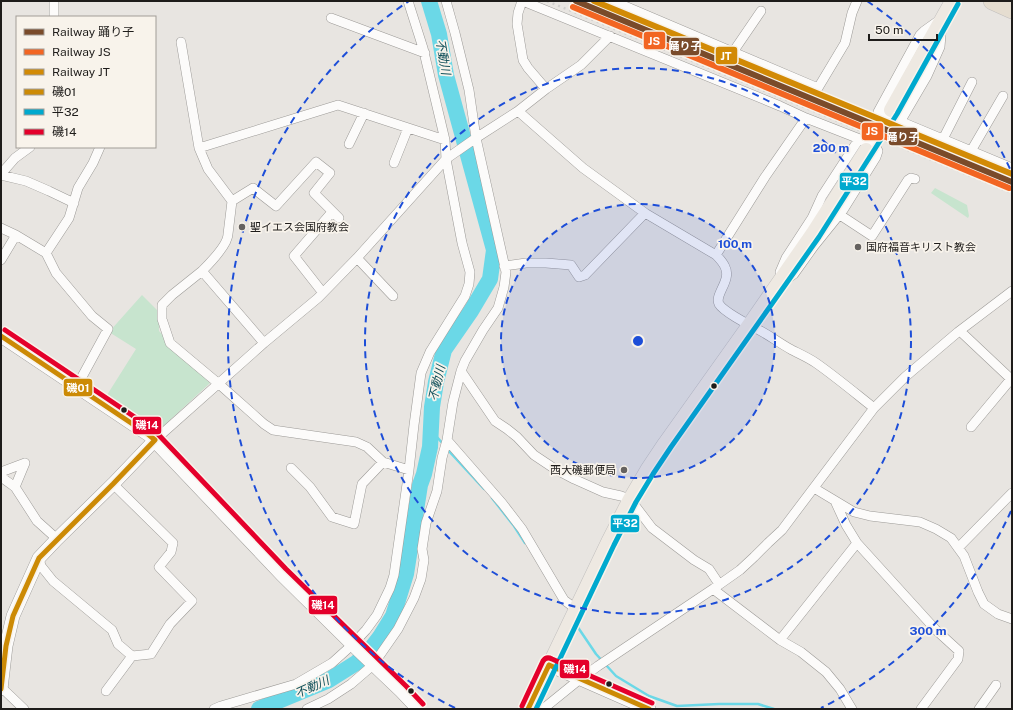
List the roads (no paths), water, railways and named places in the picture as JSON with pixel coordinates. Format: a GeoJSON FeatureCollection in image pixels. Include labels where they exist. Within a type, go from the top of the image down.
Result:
{"type":"FeatureCollection","features":[{"type":"Feature","properties":{"kind":"highway"},"geometry":{"type":"LineString","coordinates":[[992,1],[1012,10]]}},
{"type":"Feature","properties":{"kind":"main road"},"geometry":{"type":"LineString","coordinates":[[891,110],[952,1]]}},
{"type":"Feature","properties":{"kind":"main road"},"geometry":{"type":"LineString","coordinates":[[534,708],[549,665],[630,499],[665,442],[749,325],[812,233],[863,145]]}},
{"type":"Feature","properties":{"kind":"street"},"geometry":{"type":"LineString","coordinates":[[54,1],[54,16]]}},
{"type":"Feature","properties":{"kind":"street"},"geometry":{"type":"LineString","coordinates":[[214,709],[296,684],[355,648],[366,630],[378,615],[394,575],[421,373],[430,352],[465,296],[469,284],[470,272],[462,243],[446,159],[445,140],[424,53],[408,1]]}},
{"type":"Feature","properties":{"kind":"street"},"geometry":{"type":"LineString","coordinates":[[307,709],[328,699],[351,684],[372,664],[398,629],[414,598],[421,579],[424,560],[422,549],[426,523],[437,491],[442,458],[447,440],[452,402],[465,361],[498,308],[504,287],[506,272],[476,138],[469,90],[456,33],[446,1]]}},
{"type":"Feature","properties":{"kind":"street"},"geometry":{"type":"LineString","coordinates":[[546,89],[523,60],[518,24],[518,13],[522,1],[780,106],[863,145],[875,145],[878,151],[840,215],[814,246],[794,274],[775,287]]}},
{"type":"Feature","properties":{"kind":"street"},"geometry":{"type":"LineString","coordinates":[[613,1],[818,88],[845,43],[852,13],[857,1]]}},
{"type":"Feature","properties":{"kind":"street"},"geometry":{"type":"LineString","coordinates":[[631,8],[637,1]]}},
{"type":"Feature","properties":{"kind":"street"},"geometry":{"type":"LineString","coordinates":[[733,52],[761,11]]}},
{"type":"Feature","properties":{"kind":"street"},"geometry":{"type":"LineString","coordinates":[[331,18],[424,53]]}},
{"type":"Feature","properties":{"kind":"street"},"geometry":{"type":"LineString","coordinates":[[900,122],[927,76],[940,47],[942,18]]}},
{"type":"Feature","properties":{"kind":"street"},"geometry":{"type":"LineString","coordinates":[[942,18],[920,35],[878,112],[1012,168]]}},
{"type":"Feature","properties":{"kind":"street"},"geometry":{"type":"LineString","coordinates":[[24,709],[1,688],[6,646],[13,616],[39,558],[155,440],[323,293],[357,258],[446,159],[518,111],[580,65],[610,36]]}},
{"type":"Feature","properties":{"kind":"street"},"geometry":{"type":"LineString","coordinates":[[181,42],[199,148],[208,169],[232,200],[228,236],[220,251],[202,272],[172,295],[162,305],[162,319],[170,343],[264,424],[273,430],[356,442],[367,448],[384,462],[409,470]]}},
{"type":"Feature","properties":{"kind":"street"},"geometry":{"type":"LineString","coordinates":[[942,139],[972,82]]}},
{"type":"Feature","properties":{"kind":"street"},"geometry":{"type":"LineString","coordinates":[[971,151],[1003,96]]}},
{"type":"Feature","properties":{"kind":"street"},"geometry":{"type":"LineString","coordinates":[[199,148],[338,105],[445,140]]}},
{"type":"Feature","properties":{"kind":"street"},"geometry":{"type":"LineString","coordinates":[[518,111],[583,168],[646,213],[716,255],[726,268],[727,273],[718,300],[719,305],[736,318],[816,362],[874,408]]}},
{"type":"Feature","properties":{"kind":"street"},"geometry":{"type":"LineString","coordinates":[[349,144],[364,113]]}},
{"type":"Feature","properties":{"kind":"street"},"geometry":{"type":"LineString","coordinates":[[716,255],[765,177],[806,118]]}},
{"type":"Feature","properties":{"kind":"street"},"geometry":{"type":"LineString","coordinates":[[394,163],[408,128]]}},
{"type":"Feature","properties":{"kind":"street"},"geometry":{"type":"LineString","coordinates":[[29,148],[15,158],[1,174],[26,181],[74,203]]}},
{"type":"Feature","properties":{"kind":"street"},"geometry":{"type":"LineString","coordinates":[[46,253],[69,218],[78,188],[93,163],[100,148]]}},
{"type":"Feature","properties":{"kind":"street"},"geometry":{"type":"LineString","coordinates":[[232,200],[253,188],[276,206],[316,162],[330,173],[314,193],[335,215],[294,256],[323,293]]}},
{"type":"Feature","properties":{"kind":"street"},"geometry":{"type":"LineString","coordinates":[[840,215],[872,236],[908,180],[911,178],[915,179]]}},
{"type":"Feature","properties":{"kind":"street"},"geometry":{"type":"LineString","coordinates":[[504,266],[526,263],[571,265],[579,277],[584,278],[646,213]]}},
{"type":"Feature","properties":{"kind":"street"},"geometry":{"type":"LineString","coordinates":[[1,228],[46,253],[56,273],[92,316],[108,329],[77,386]]}},
{"type":"Feature","properties":{"kind":"street"},"geometry":{"type":"LineString","coordinates":[[1,260],[16,235]]}},
{"type":"Feature","properties":{"kind":"street"},"geometry":{"type":"LineString","coordinates":[[357,258],[393,296]]}},
{"type":"Feature","properties":{"kind":"street"},"geometry":{"type":"LineString","coordinates":[[202,272],[264,344]]}},
{"type":"Feature","properties":{"kind":"street"},"geometry":{"type":"LineString","coordinates":[[534,708],[580,679],[740,570],[782,530],[874,408],[905,378],[960,331],[1012,291]]}},
{"type":"Feature","properties":{"kind":"street"},"geometry":{"type":"LineString","coordinates":[[960,331],[1011,379],[971,427]]}},
{"type":"Feature","properties":{"kind":"street"},"geometry":{"type":"LineString","coordinates":[[1,336],[155,440],[281,574],[418,709]]}},
{"type":"Feature","properties":{"kind":"street"},"geometry":{"type":"LineString","coordinates":[[461,371],[495,421],[517,437],[534,455],[555,469],[602,492],[630,499],[652,528],[694,560],[710,569],[716,586],[780,640],[801,652],[826,672],[840,689],[849,708]]}},
{"type":"Feature","properties":{"kind":"street"},"geometry":{"type":"LineString","coordinates":[[447,440],[502,502],[522,529],[564,600],[576,609]]}},
{"type":"Feature","properties":{"kind":"street"},"geometry":{"type":"LineString","coordinates":[[291,468],[310,487],[332,517],[354,524],[362,484],[384,462]]}},
{"type":"Feature","properties":{"kind":"street"},"geometry":{"type":"LineString","coordinates":[[1,472],[25,464],[15,487]]}},
{"type":"Feature","properties":{"kind":"street"},"geometry":{"type":"LineString","coordinates":[[1,477],[15,487],[37,521],[57,539]]}},
{"type":"Feature","properties":{"kind":"street"},"geometry":{"type":"LineString","coordinates":[[39,558],[41,566],[53,581],[112,630],[118,644],[132,656],[150,654],[170,624],[192,601],[159,567],[171,552],[173,542],[113,484]]}},
{"type":"Feature","properties":{"kind":"street"},"geometry":{"type":"LineString","coordinates":[[814,488],[854,512],[870,516],[920,522],[951,538],[964,556],[984,604],[998,614],[1012,619]]}},
{"type":"Feature","properties":{"kind":"street"},"geometry":{"type":"LineString","coordinates":[[958,548],[1012,493]]}},
{"type":"Feature","properties":{"kind":"street"},"geometry":{"type":"LineString","coordinates":[[835,501],[846,525],[857,543],[936,630],[959,651],[958,659],[927,707]]}},
{"type":"Feature","properties":{"kind":"street"},"geometry":{"type":"LineString","coordinates":[[780,640],[857,543]]}},
{"type":"Feature","properties":{"kind":"street"},"geometry":{"type":"LineString","coordinates":[[106,691],[132,656]]}},
{"type":"Feature","properties":{"kind":"street"},"geometry":{"type":"LineString","coordinates":[[549,665],[649,709]]}},
{"type":"Feature","properties":{"kind":"street"},"geometry":{"type":"LineString","coordinates":[[979,709],[996,686]]}},
{"type":"Feature","properties":{"kind":"waterway","name":"不動川"},"geometry":{"type":"LineString","coordinates":[[259,709],[329,680],[356,663],[370,650],[393,616],[406,574],[420,485],[430,447],[432,407],[436,382],[444,350],[471,311],[490,279],[494,250],[446,75],[439,34],[429,1]]}},
{"type":"Feature","properties":{"kind":"waterway"},"geometry":{"type":"LineString","coordinates":[[431,430],[443,444]]}},
{"type":"Feature","properties":{"kind":"waterway"},"geometry":{"type":"LineString","coordinates":[[446,448],[484,489]]}},
{"type":"Feature","properties":{"kind":"waterway"},"geometry":{"type":"LineString","coordinates":[[492,498],[525,543]]}},
{"type":"Feature","properties":{"kind":"waterway"},"geometry":{"type":"LineString","coordinates":[[575,623],[596,654],[616,676],[649,696],[677,706],[758,704],[774,709]]}},
{"type":"Feature","properties":{"kind":"tunnel"},"geometry":{"type":"LineString","coordinates":[[866,150],[891,110]]}},
{"type":"Feature","properties":{"kind":"railway"},"geometry":{"type":"LineString","coordinates":[[547,1],[1012,193]]}},
{"type":"Feature","properties":{"kind":"rail line","name":"踊り子"},"geometry":{"type":"LineString","coordinates":[[576,1],[1012,182]]}},
{"type":"Feature","properties":{"kind":"rail line","name":"JT"},"geometry":{"type":"LineString","coordinates":[[594,1],[1012,174]]}},
{"type":"Feature","properties":{"kind":"rail line","name":"JS"},"geometry":{"type":"LineString","coordinates":[[573,7],[1009,188]]}},
{"type":"Feature","properties":{"kind":"place","name":"聖イエス会国府教会"},"geometry":{"type":"Point","coordinates":[242,227]}},
{"type":"Feature","properties":{"kind":"place","name":"国府福音キリスト教会"},"geometry":{"type":"Point","coordinates":[858,247]}},
{"type":"Feature","properties":{"kind":"place","name":"西大磯郵便局"},"geometry":{"type":"Point","coordinates":[624,470]}}]}
